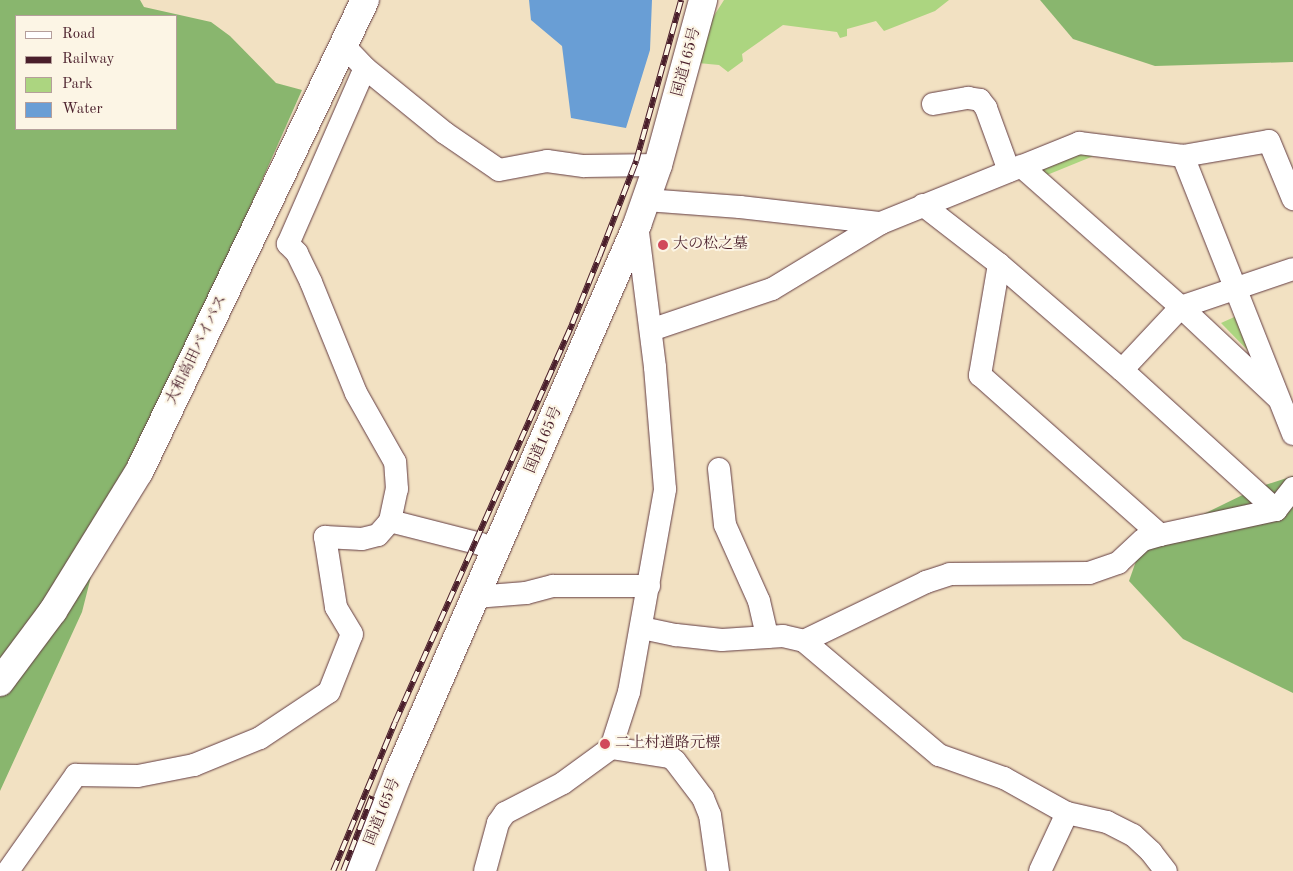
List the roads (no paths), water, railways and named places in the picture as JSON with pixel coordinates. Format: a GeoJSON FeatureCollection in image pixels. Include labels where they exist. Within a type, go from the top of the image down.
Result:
{"type":"FeatureCollection","features":[{"type":"Feature","properties":{"kind":"highway","name":"大和高田バイパス"},"geometry":{"type":"LineString","coordinates":[[0,682],[53,612],[139,472],[365,0]]}},
{"type":"Feature","properties":{"kind":"highway","name":"国道165号"},"geometry":{"type":"LineString","coordinates":[[360,871],[398,774],[641,212],[658,165],[703,0]]}},
{"type":"Feature","properties":{"kind":"street"},"geometry":{"type":"LineString","coordinates":[[343,45],[366,68],[445,133],[499,170],[547,161],[584,166],[658,165]]}},
{"type":"Feature","properties":{"kind":"street"},"geometry":{"type":"LineString","coordinates":[[8,871],[76,775],[138,776],[194,765],[260,738],[329,692],[352,634],[336,607],[325,537],[362,539],[378,535],[390,521],[397,489],[394,462],[356,393],[311,282],[297,253],[288,244],[366,68]]}},
{"type":"Feature","properties":{"kind":"street"},"geometry":{"type":"LineString","coordinates":[[933,104],[968,98],[980,100],[986,108],[1015,169],[1181,308],[1277,397]]}},
{"type":"Feature","properties":{"kind":"street"},"geometry":{"type":"LineString","coordinates":[[651,330],[772,289],[882,223],[1079,143],[1183,156],[1269,141],[1293,199]]}},
{"type":"Feature","properties":{"kind":"street"},"geometry":{"type":"LineString","coordinates":[[1183,156],[1293,434]]}},
{"type":"Feature","properties":{"kind":"street"},"geometry":{"type":"LineString","coordinates":[[923,205],[999,264],[1122,370],[1276,510]]}},
{"type":"Feature","properties":{"kind":"street"},"geometry":{"type":"LineString","coordinates":[[485,871],[498,823],[506,812],[564,783],[611,748],[629,692],[642,628],[665,489],[641,212],[740,207],[882,223]]}},
{"type":"Feature","properties":{"kind":"street"},"geometry":{"type":"LineString","coordinates":[[999,264],[980,375],[1160,535]]}},
{"type":"Feature","properties":{"kind":"street"},"geometry":{"type":"LineString","coordinates":[[1122,370],[1181,308],[1293,269]]}},
{"type":"Feature","properties":{"kind":"street"},"geometry":{"type":"LineString","coordinates":[[718,469],[725,525],[759,602],[767,637]]}},
{"type":"Feature","properties":{"kind":"street"},"geometry":{"type":"LineString","coordinates":[[804,642],[926,582],[950,574],[1089,573],[1118,563],[1143,540],[1276,510],[1293,488]]}},
{"type":"Feature","properties":{"kind":"street"},"geometry":{"type":"LineString","coordinates":[[390,521],[481,544],[495,552]]}},
{"type":"Feature","properties":{"kind":"street"},"geometry":{"type":"LineString","coordinates":[[475,597],[526,593],[553,586],[649,586]]}},
{"type":"Feature","properties":{"kind":"street"},"geometry":{"type":"LineString","coordinates":[[642,628],[676,635],[722,640],[783,636],[804,642],[939,755],[1004,778],[1067,813],[1107,822],[1133,834],[1166,871]]}},
{"type":"Feature","properties":{"kind":"street"},"geometry":{"type":"LineString","coordinates":[[611,748],[670,757],[675,760],[704,798],[710,815],[718,871]]}},
{"type":"Feature","properties":{"kind":"street"},"geometry":{"type":"LineString","coordinates":[[1040,871],[1067,813]]}},
{"type":"Feature","properties":{"kind":"water"},"geometry":{"type":"Polygon","coordinates":[[[529,0],[652,0],[650,50],[626,128],[571,118],[562,46],[531,20],[529,0]]]}},
{"type":"Feature","properties":{"kind":"railway"},"geometry":{"type":"LineString","coordinates":[[333,871],[395,722],[572,324],[599,257],[636,161],[681,0]]}},
{"type":"Feature","properties":{"kind":"railway"},"geometry":{"type":"LineString","coordinates":[[343,871],[372,796]]}},
{"type":"Feature","properties":{"kind":"place","name":"大の松之墓"},"geometry":{"type":"Point","coordinates":[663,245]}},
{"type":"Feature","properties":{"kind":"place","name":"二上村道路元標"},"geometry":{"type":"Point","coordinates":[605,744]}}]}
